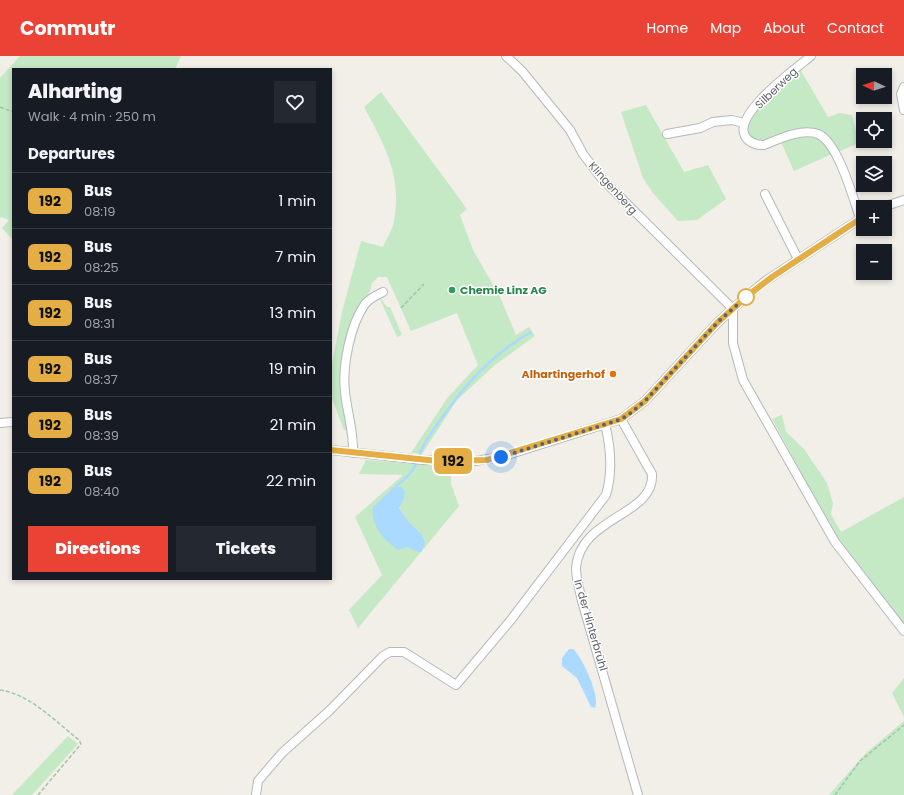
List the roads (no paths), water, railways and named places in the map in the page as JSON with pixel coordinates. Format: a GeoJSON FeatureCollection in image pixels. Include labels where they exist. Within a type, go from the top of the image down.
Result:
{"type":"FeatureCollection","features":[{"type":"Feature","properties":{"kind":"street","name":"Klingenberg"},"geometry":{"type":"LineString","coordinates":[[506,56],[522,71],[570,130],[583,154],[602,179],[734,309]]}},
{"type":"Feature","properties":{"kind":"street","name":"Silberweg"},"geometry":{"type":"LineString","coordinates":[[744,123],[762,99],[811,56]]}},
{"type":"Feature","properties":{"kind":"street"},"geometry":{"type":"LineString","coordinates":[[904,87],[901,94],[904,110]]}},
{"type":"Feature","properties":{"kind":"street"},"geometry":{"type":"LineString","coordinates":[[666,134],[700,128],[713,122],[732,120],[744,123],[744,133],[746,138],[758,145],[764,145],[802,133],[817,134],[830,143],[836,153],[856,202]]}},
{"type":"Feature","properties":{"kind":"street"},"geometry":{"type":"LineString","coordinates":[[765,194],[798,259]]}},
{"type":"Feature","properties":{"kind":"street"},"geometry":{"type":"LineString","coordinates":[[892,204],[904,200]]}},
{"type":"Feature","properties":{"kind":"street"},"geometry":{"type":"LineString","coordinates":[[332,450],[423,460],[465,462],[487,460],[621,419],[645,401],[718,322],[764,282],[856,221]]}},
{"type":"Feature","properties":{"kind":"street"},"geometry":{"type":"LineString","coordinates":[[352,452],[352,430],[344,383],[345,362],[354,328],[366,304],[383,292]]}},
{"type":"Feature","properties":{"kind":"street"},"geometry":{"type":"LineString","coordinates":[[734,309],[733,343],[743,380],[835,542],[904,631]]}},
{"type":"Feature","properties":{"kind":"street","name":"In der Hinterbrühl"},"geometry":{"type":"LineString","coordinates":[[621,419],[652,474],[650,491],[638,504],[597,530],[584,545],[578,558],[576,569],[579,589],[638,795]]}},
{"type":"Feature","properties":{"kind":"street"},"geometry":{"type":"LineString","coordinates":[[0,423],[12,422]]}},
{"type":"Feature","properties":{"kind":"street"},"geometry":{"type":"LineString","coordinates":[[256,795],[258,781],[282,753],[334,706],[383,656],[390,652],[404,652],[456,685],[510,621],[606,495],[610,483],[611,461],[609,441],[605,424]]}},
{"type":"Feature","properties":{"kind":"water"},"geometry":{"type":"Polygon","coordinates":[[[394,487],[401,487],[405,491],[404,499],[399,508],[408,521],[424,538],[425,543],[421,552],[406,547],[398,550],[383,537],[376,526],[373,507],[394,487]]]}},
{"type":"Feature","properties":{"kind":"water"},"geometry":{"type":"Polygon","coordinates":[[[569,649],[573,649],[577,653],[590,677],[595,696],[595,708],[591,707],[577,678],[562,666],[562,658],[569,649]]]}},
{"type":"Feature","properties":{"kind":"waterway"},"geometry":{"type":"LineString","coordinates":[[396,486],[411,472],[426,441],[448,409],[472,380],[499,354],[531,332]]}},
{"type":"Feature","properties":{"kind":"place","name":"Chemie Linz AG"},"geometry":{"type":"Point","coordinates":[452,290]}},
{"type":"Feature","properties":{"kind":"place","name":"Alhartingerhof"},"geometry":{"type":"Point","coordinates":[613,374]}}]}
